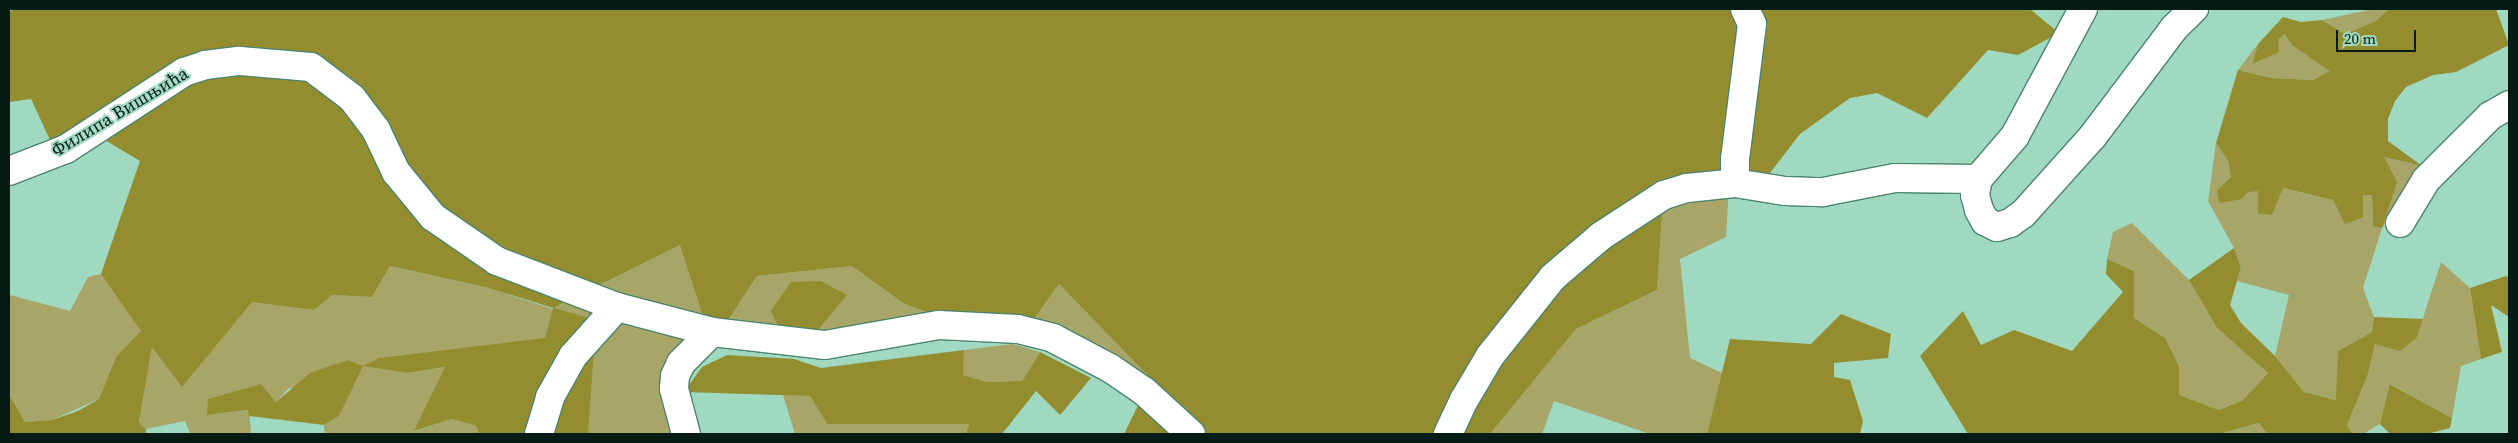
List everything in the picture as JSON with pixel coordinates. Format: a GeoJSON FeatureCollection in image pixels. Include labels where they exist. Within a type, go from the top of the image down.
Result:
{"type":"FeatureCollection","features":[{"type":"Feature","properties":{"kind":"street"},"geometry":{"type":"LineString","coordinates":[[1735,183],[1735,159],[1752,24],[1745,9]]}},
{"type":"Feature","properties":{"kind":"street"},"geometry":{"type":"LineString","coordinates":[[2083,9],[2015,136],[1978,179],[1975,195],[1985,221],[1997,226],[2010,223],[2023,214],[2094,136],[2174,28],[2194,9]]}},
{"type":"Feature","properties":{"kind":"street","name":"Филипа Вишњића"},"geometry":{"type":"LineString","coordinates":[[9,170],[66,149],[184,72],[205,65],[240,60],[311,67],[352,98],[376,130],[396,172],[433,217],[497,261],[617,307],[712,332],[825,345],[939,325],[1018,330],[1053,338],[1110,368],[1145,392],[1191,434]]}},
{"type":"Feature","properties":{"kind":"street"},"geometry":{"type":"LineString","coordinates":[[2400,223],[2426,180],[2490,116],[2509,105]]}},
{"type":"Feature","properties":{"kind":"street"},"geometry":{"type":"LineString","coordinates":[[1448,434],[1464,400],[1490,356],[1553,277],[1601,236],[1664,195],[1687,188],[1735,183],[1785,191],[1823,192],[1895,178],[1978,179]]}},
{"type":"Feature","properties":{"kind":"street"},"geometry":{"type":"LineString","coordinates":[[539,434],[550,397],[573,356],[617,307]]}},
{"type":"Feature","properties":{"kind":"street"},"geometry":{"type":"LineString","coordinates":[[686,434],[674,388],[675,376],[681,363],[712,332]]}},
{"type":"Feature","properties":{"kind":"shaded area"},"geometry":{"type":"Polygon","coordinates":[[[15,9],[2030,9],[2059,33],[2018,55],[1988,50],[1927,118],[1877,93],[1850,98],[1800,134],[1770,173],[1730,171],[1664,184],[1657,290],[1576,329],[1490,434],[1124,434],[1151,379],[1059,284],[1034,319],[942,318],[903,303],[852,266],[757,276],[727,322],[703,316],[680,245],[554,308],[596,320],[588,434],[479,434],[476,426],[452,419],[414,431],[445,367],[407,373],[363,366],[379,358],[545,338],[553,308],[485,287],[390,266],[372,297],[332,295],[314,310],[252,302],[182,387],[152,347],[139,422],[146,429],[146,434],[9,434],[9,394],[25,422],[52,420],[78,411],[99,399],[116,357],[141,331],[101,274],[140,161],[80,125],[51,142],[31,99],[9,102],[9,12],[15,9]]]}},
{"type":"Feature","properties":{"kind":"shaded area"},"geometry":{"type":"Polygon","coordinates":[[[2373,9],[2388,9],[2376,21],[2345,34],[2322,20],[2373,9]]]}},
{"type":"Feature","properties":{"kind":"shaded area"},"geometry":{"type":"Polygon","coordinates":[[[2388,9],[2496,9],[2509,45],[2456,72],[2433,75],[2406,87],[2395,101],[2388,119],[2388,141],[2422,166],[2384,157],[2397,182],[2382,228],[2373,226],[2372,195],[2363,195],[2363,217],[2345,224],[2333,200],[2283,188],[2272,215],[2258,214],[2258,191],[2248,192],[2242,199],[2219,203],[2217,190],[2231,177],[2228,161],[2216,143],[2238,70],[2271,78],[2313,80],[2330,71],[2292,45],[2285,34],[2278,40],[2279,52],[2252,64],[2258,44],[2283,17],[2301,22],[2322,20],[2345,34],[2376,21],[2388,9]]]}},
{"type":"Feature","properties":{"kind":"shaded area"},"geometry":{"type":"Polygon","coordinates":[[[2285,34],[2331,71],[2313,80],[2271,78],[2238,70],[2258,44],[2252,63],[2285,34]]]}},
{"type":"Feature","properties":{"kind":"shaded area"},"geometry":{"type":"Polygon","coordinates":[[[2216,143],[2228,161],[2231,177],[2217,190],[2258,191],[2258,214],[2272,215],[2282,188],[2333,200],[2345,223],[2363,195],[2372,195],[2373,226],[2384,157],[2422,166],[2382,228],[2363,288],[2374,317],[2372,332],[2338,351],[2337,400],[2304,392],[2275,356],[2289,295],[2237,281],[2241,267],[2234,248],[2208,201],[2216,143]]]}},
{"type":"Feature","properties":{"kind":"shaded area"},"geometry":{"type":"Polygon","coordinates":[[[1730,171],[1726,237],[1680,259],[1690,358],[1722,373],[1707,434],[1650,434],[1554,401],[1542,434],[1490,434],[1576,329],[1657,290],[1664,184],[1730,171]]]}},
{"type":"Feature","properties":{"kind":"shaded area"},"geometry":{"type":"Polygon","coordinates":[[[2132,223],[2189,280],[2217,328],[2268,373],[2243,400],[2219,410],[2179,395],[2179,366],[2165,338],[2134,318],[2134,271],[2107,259],[2113,232],[2132,223]]]}},
{"type":"Feature","properties":{"kind":"shaded area"},"geometry":{"type":"Polygon","coordinates":[[[680,245],[727,322],[757,276],[852,266],[903,303],[942,318],[813,336],[724,334],[664,392],[676,434],[588,434],[588,412],[553,309],[680,245]]]}},
{"type":"Feature","properties":{"kind":"shaded area"},"geometry":{"type":"Polygon","coordinates":[[[2234,248],[2241,267],[2230,305],[2241,323],[2275,356],[2304,392],[2336,400],[2338,351],[2372,332],[2374,317],[2423,319],[2417,337],[2400,351],[2375,344],[2368,374],[2347,425],[2352,434],[2268,434],[2259,423],[2219,434],[1968,434],[1920,356],[1963,311],[1981,345],[2014,330],[2072,351],[2123,292],[2106,274],[2107,259],[2134,271],[2134,318],[2165,338],[2179,366],[2179,395],[2219,410],[2243,400],[2268,373],[2217,328],[2189,280],[2234,248]]]}},
{"type":"Feature","properties":{"kind":"shaded area"},"geometry":{"type":"Polygon","coordinates":[[[2441,262],[2470,288],[2481,359],[2461,366],[2452,418],[2391,384],[2380,424],[2363,434],[2352,434],[2347,425],[2368,374],[2375,344],[2417,337],[2441,262]]]}},
{"type":"Feature","properties":{"kind":"shaded area"},"geometry":{"type":"Polygon","coordinates":[[[390,266],[485,287],[553,309],[545,339],[380,358],[364,366],[407,373],[446,367],[415,431],[452,419],[476,426],[479,434],[325,434],[324,425],[339,416],[349,394],[289,388],[276,402],[207,415],[249,410],[251,434],[190,434],[185,421],[146,429],[139,422],[152,346],[182,387],[252,301],[314,310],[332,295],[372,297],[390,266]]]}},
{"type":"Feature","properties":{"kind":"shaded area"},"geometry":{"type":"Polygon","coordinates":[[[101,274],[142,331],[116,357],[99,399],[52,420],[25,422],[9,394],[9,291],[10,295],[70,311],[88,277],[101,274]]]}},
{"type":"Feature","properties":{"kind":"shaded area"},"geometry":{"type":"Polygon","coordinates":[[[2506,276],[2509,278],[2509,317],[2491,305],[2502,352],[2481,359],[2470,288],[2506,276]]]}},
{"type":"Feature","properties":{"kind":"shaded area"},"geometry":{"type":"Polygon","coordinates":[[[821,281],[847,295],[813,336],[782,334],[771,311],[791,282],[821,281]]]}},
{"type":"Feature","properties":{"kind":"shaded area"},"geometry":{"type":"Polygon","coordinates":[[[1059,284],[1151,379],[1149,385],[1034,319],[1059,284]]]}},
{"type":"Feature","properties":{"kind":"shaded area"},"geometry":{"type":"Polygon","coordinates":[[[1841,314],[1891,334],[1888,358],[1834,363],[1834,377],[1850,380],[1863,421],[1860,434],[1707,434],[1730,339],[1811,344],[1841,314]]]}},
{"type":"Feature","properties":{"kind":"shaded area"},"geometry":{"type":"Polygon","coordinates":[[[1013,344],[1040,352],[1022,381],[987,382],[962,375],[964,350],[1013,344]]]}},
{"type":"Feature","properties":{"kind":"shaded area"},"geometry":{"type":"Polygon","coordinates":[[[964,350],[963,375],[987,382],[1022,381],[1040,352],[1091,378],[1060,415],[1036,391],[1002,434],[966,434],[969,424],[827,424],[810,396],[684,392],[702,367],[727,355],[794,359],[821,368],[964,350]]]}},
{"type":"Feature","properties":{"kind":"shaded area"},"geometry":{"type":"Polygon","coordinates":[[[348,360],[363,366],[339,416],[324,425],[249,416],[248,410],[207,415],[208,399],[261,384],[276,402],[310,373],[348,360]]]}},
{"type":"Feature","properties":{"kind":"shaded area"},"geometry":{"type":"Polygon","coordinates":[[[2390,384],[2452,418],[2450,428],[2427,434],[2390,434],[2380,424],[2390,384]]]}},
{"type":"Feature","properties":{"kind":"shaded area"},"geometry":{"type":"Polygon","coordinates":[[[783,395],[810,396],[827,424],[969,424],[966,434],[795,434],[783,395]]]}},
{"type":"Feature","properties":{"kind":"shaded area"},"geometry":{"type":"Polygon","coordinates":[[[2260,423],[2268,434],[2219,434],[2260,423]]]}}]}
